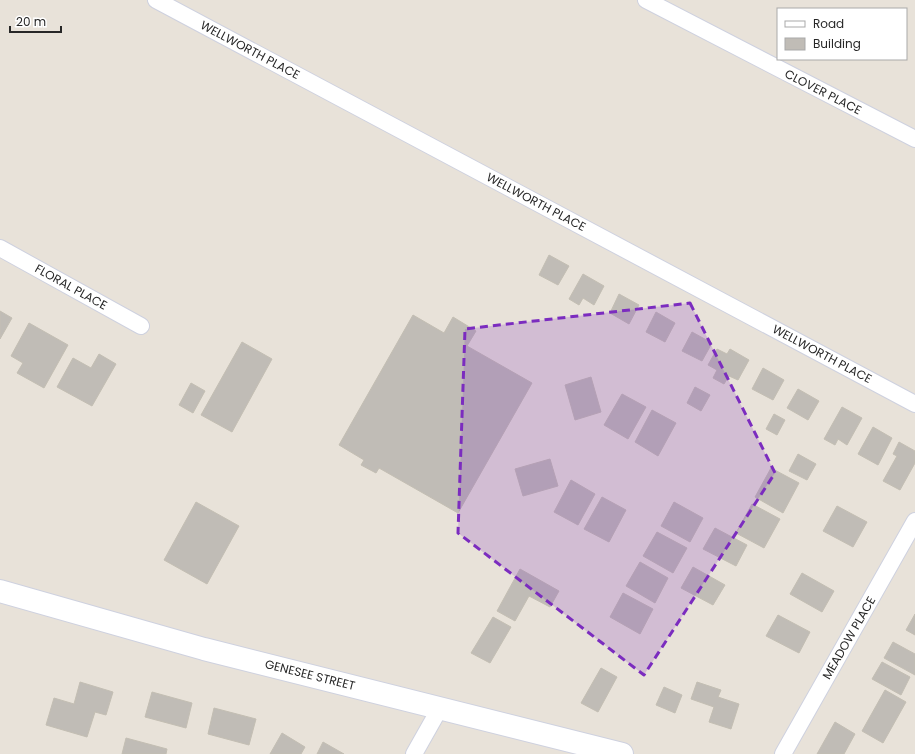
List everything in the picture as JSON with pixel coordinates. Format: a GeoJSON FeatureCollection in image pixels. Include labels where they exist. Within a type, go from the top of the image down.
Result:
{"type":"FeatureCollection","features":[{"type":"Feature","properties":{"kind":"main road","name":"GENESEE STREET"},"geometry":{"type":"LineString","coordinates":[[0,591],[204,649],[622,754]]}},
{"type":"Feature","properties":{"kind":"street","name":"WELLWORTH PLACE"},"geometry":{"type":"LineString","coordinates":[[156,0],[915,404]]}},
{"type":"Feature","properties":{"kind":"street","name":"CLOVER PLACE"},"geometry":{"type":"LineString","coordinates":[[646,0],[915,139]]}},
{"type":"Feature","properties":{"kind":"street","name":"FLORAL PLACE"},"geometry":{"type":"LineString","coordinates":[[0,248],[141,326]]}},
{"type":"Feature","properties":{"kind":"street","name":"MEADOW PLACE"},"geometry":{"type":"LineString","coordinates":[[783,754],[915,522]]}},
{"type":"Feature","properties":{"kind":"street"},"geometry":{"type":"LineString","coordinates":[[414,754],[440,708]]}},
{"type":"Feature","properties":{"kind":"highlighted area"},"geometry":{"type":"Polygon","coordinates":[[[690,303],[775,473],[644,675],[458,533],[465,329],[690,303]]]}},
{"type":"Feature","properties":{"kind":"building"},"geometry":{"type":"Polygon","coordinates":[[[549,255],[569,266],[558,285],[539,275],[549,255]]]}},
{"type":"Feature","properties":{"kind":"building"},"geometry":{"type":"Polygon","coordinates":[[[583,274],[604,286],[594,305],[583,298],[579,305],[569,299],[583,274]]]}},
{"type":"Feature","properties":{"kind":"building"},"geometry":{"type":"Polygon","coordinates":[[[619,294],[639,305],[629,324],[610,313],[619,294]]]}},
{"type":"Feature","properties":{"kind":"building"},"geometry":{"type":"Polygon","coordinates":[[[0,311],[12,318],[0,339],[0,311]]]}},
{"type":"Feature","properties":{"kind":"building"},"geometry":{"type":"Polygon","coordinates":[[[656,312],[675,323],[665,342],[646,332],[656,312]]]}},
{"type":"Feature","properties":{"kind":"building"},"geometry":{"type":"Polygon","coordinates":[[[413,315],[444,333],[453,317],[476,331],[467,346],[532,383],[458,513],[379,468],[376,473],[361,465],[364,460],[339,445],[413,315]]]}},
{"type":"Feature","properties":{"kind":"building"},"geometry":{"type":"Polygon","coordinates":[[[29,323],[68,345],[44,388],[17,373],[23,363],[11,356],[29,323]]]}},
{"type":"Feature","properties":{"kind":"building"},"geometry":{"type":"Polygon","coordinates":[[[692,332],[712,343],[702,361],[682,351],[692,332]]]}},
{"type":"Feature","properties":{"kind":"building"},"geometry":{"type":"Polygon","coordinates":[[[242,342],[272,359],[232,432],[201,415],[242,342]]]}},
{"type":"Feature","properties":{"kind":"building"},"geometry":{"type":"Polygon","coordinates":[[[717,349],[727,354],[730,349],[749,360],[738,380],[729,376],[724,384],[713,378],[717,370],[708,365],[717,349]]]}},
{"type":"Feature","properties":{"kind":"building"},"geometry":{"type":"Polygon","coordinates":[[[99,354],[116,364],[92,406],[57,387],[73,358],[91,368],[99,354]]]}},
{"type":"Feature","properties":{"kind":"building"},"geometry":{"type":"Polygon","coordinates":[[[763,368],[784,380],[773,400],[752,389],[763,368]]]}},
{"type":"Feature","properties":{"kind":"building"},"geometry":{"type":"Polygon","coordinates":[[[591,377],[601,412],[575,420],[565,385],[591,377]]]}},
{"type":"Feature","properties":{"kind":"building"},"geometry":{"type":"Polygon","coordinates":[[[191,383],[205,391],[193,413],[179,405],[191,383]]]}},
{"type":"Feature","properties":{"kind":"building"},"geometry":{"type":"Polygon","coordinates":[[[695,387],[710,395],[701,411],[687,403],[695,387]]]}},
{"type":"Feature","properties":{"kind":"building"},"geometry":{"type":"Polygon","coordinates":[[[798,389],[819,401],[808,420],[787,408],[798,389]]]}},
{"type":"Feature","properties":{"kind":"building"},"geometry":{"type":"Polygon","coordinates":[[[622,394],[646,407],[628,439],[604,425],[622,394]]]}},
{"type":"Feature","properties":{"kind":"building"},"geometry":{"type":"Polygon","coordinates":[[[842,407],[862,418],[847,445],[838,439],[835,445],[824,439],[842,407]]]}},
{"type":"Feature","properties":{"kind":"building"},"geometry":{"type":"Polygon","coordinates":[[[652,410],[676,423],[658,456],[635,442],[652,410]]]}},
{"type":"Feature","properties":{"kind":"building"},"geometry":{"type":"Polygon","coordinates":[[[774,414],[785,420],[777,435],[766,429],[774,414]]]}},
{"type":"Feature","properties":{"kind":"building"},"geometry":{"type":"Polygon","coordinates":[[[873,427],[892,438],[878,465],[858,454],[873,427]]]}},
{"type":"Feature","properties":{"kind":"building"},"geometry":{"type":"Polygon","coordinates":[[[899,442],[915,451],[915,463],[900,490],[883,481],[897,456],[893,454],[899,442]]]}},
{"type":"Feature","properties":{"kind":"building"},"geometry":{"type":"Polygon","coordinates":[[[798,454],[816,464],[807,480],[789,471],[798,454]]]}},
{"type":"Feature","properties":{"kind":"building"},"geometry":{"type":"Polygon","coordinates":[[[550,459],[558,486],[523,496],[515,469],[550,459]]]}},
{"type":"Feature","properties":{"kind":"building"},"geometry":{"type":"Polygon","coordinates":[[[771,468],[799,483],[783,513],[755,497],[771,468]]]}},
{"type":"Feature","properties":{"kind":"building"},"geometry":{"type":"Polygon","coordinates":[[[571,480],[595,494],[578,525],[554,512],[571,480]]]}},
{"type":"Feature","properties":{"kind":"building"},"geometry":{"type":"Polygon","coordinates":[[[602,497],[626,510],[609,542],[584,529],[602,497]]]}},
{"type":"Feature","properties":{"kind":"building"},"geometry":{"type":"Polygon","coordinates":[[[196,502],[239,526],[207,584],[164,560],[196,502]]]}},
{"type":"Feature","properties":{"kind":"building"},"geometry":{"type":"Polygon","coordinates":[[[674,502],[703,518],[690,542],[661,526],[674,502]]]}},
{"type":"Feature","properties":{"kind":"building"},"geometry":{"type":"Polygon","coordinates":[[[752,504],[780,519],[764,548],[736,533],[752,504]]]}},
{"type":"Feature","properties":{"kind":"building"},"geometry":{"type":"Polygon","coordinates":[[[837,506],[867,522],[853,547],[823,531],[837,506]]]}},
{"type":"Feature","properties":{"kind":"building"},"geometry":{"type":"Polygon","coordinates":[[[715,528],[747,545],[736,566],[703,549],[715,528]]]}},
{"type":"Feature","properties":{"kind":"building"},"geometry":{"type":"Polygon","coordinates":[[[657,532],[687,548],[673,573],[643,556],[657,532]]]}},
{"type":"Feature","properties":{"kind":"building"},"geometry":{"type":"Polygon","coordinates":[[[640,562],[668,578],[655,603],[626,586],[640,562]]]}},
{"type":"Feature","properties":{"kind":"building"},"geometry":{"type":"Polygon","coordinates":[[[693,567],[725,585],[713,605],[681,588],[693,567]]]}},
{"type":"Feature","properties":{"kind":"building"},"geometry":{"type":"Polygon","coordinates":[[[520,569],[559,591],[550,607],[529,596],[515,621],[497,611],[520,569]]]}},
{"type":"Feature","properties":{"kind":"building"},"geometry":{"type":"Polygon","coordinates":[[[802,573],[834,591],[822,612],[790,594],[802,573]]]}},
{"type":"Feature","properties":{"kind":"building"},"geometry":{"type":"Polygon","coordinates":[[[623,593],[653,609],[640,634],[610,617],[623,593]]]}},
{"type":"Feature","properties":{"kind":"building"},"geometry":{"type":"Polygon","coordinates":[[[915,614],[915,635],[906,630],[915,614]]]}},
{"type":"Feature","properties":{"kind":"building"},"geometry":{"type":"Polygon","coordinates":[[[778,615],[810,632],[799,653],[766,636],[778,615]]]}},
{"type":"Feature","properties":{"kind":"building"},"geometry":{"type":"Polygon","coordinates":[[[493,617],[511,627],[490,663],[471,653],[493,617]]]}},
{"type":"Feature","properties":{"kind":"building"},"geometry":{"type":"Polygon","coordinates":[[[893,642],[915,654],[915,675],[884,658],[893,642]]]}},
{"type":"Feature","properties":{"kind":"building"},"geometry":{"type":"Polygon","coordinates":[[[882,662],[910,677],[901,695],[872,679],[882,662]]]}},
{"type":"Feature","properties":{"kind":"building"},"geometry":{"type":"Polygon","coordinates":[[[601,668],[617,677],[598,712],[581,703],[601,668]]]}},
{"type":"Feature","properties":{"kind":"building"},"geometry":{"type":"Polygon","coordinates":[[[80,682],[113,692],[106,715],[95,712],[87,737],[46,725],[54,698],[74,704],[80,682]]]}},
{"type":"Feature","properties":{"kind":"building"},"geometry":{"type":"Polygon","coordinates":[[[697,682],[721,690],[718,697],[739,704],[731,729],[709,722],[714,707],[691,699],[697,682]]]}},
{"type":"Feature","properties":{"kind":"building"},"geometry":{"type":"Polygon","coordinates":[[[664,687],[682,695],[675,713],[656,705],[664,687]]]}},
{"type":"Feature","properties":{"kind":"building"},"geometry":{"type":"Polygon","coordinates":[[[885,690],[906,702],[883,743],[862,731],[885,690]]]}},
{"type":"Feature","properties":{"kind":"building"},"geometry":{"type":"Polygon","coordinates":[[[152,692],[192,703],[186,728],[145,717],[152,692]]]}},
{"type":"Feature","properties":{"kind":"building"},"geometry":{"type":"Polygon","coordinates":[[[214,708],[256,719],[249,745],[208,734],[214,708]]]}},
{"type":"Feature","properties":{"kind":"building"},"geometry":{"type":"Polygon","coordinates":[[[835,722],[855,734],[844,754],[817,754],[835,722]]]}},
{"type":"Feature","properties":{"kind":"building"},"geometry":{"type":"Polygon","coordinates":[[[282,733],[305,747],[301,754],[270,754],[282,733]]]}},
{"type":"Feature","properties":{"kind":"building"},"geometry":{"type":"Polygon","coordinates":[[[126,738],[167,749],[166,754],[122,754],[126,738]]]}},
{"type":"Feature","properties":{"kind":"building"},"geometry":{"type":"Polygon","coordinates":[[[323,742],[344,754],[317,754],[323,742]]]}}]}
